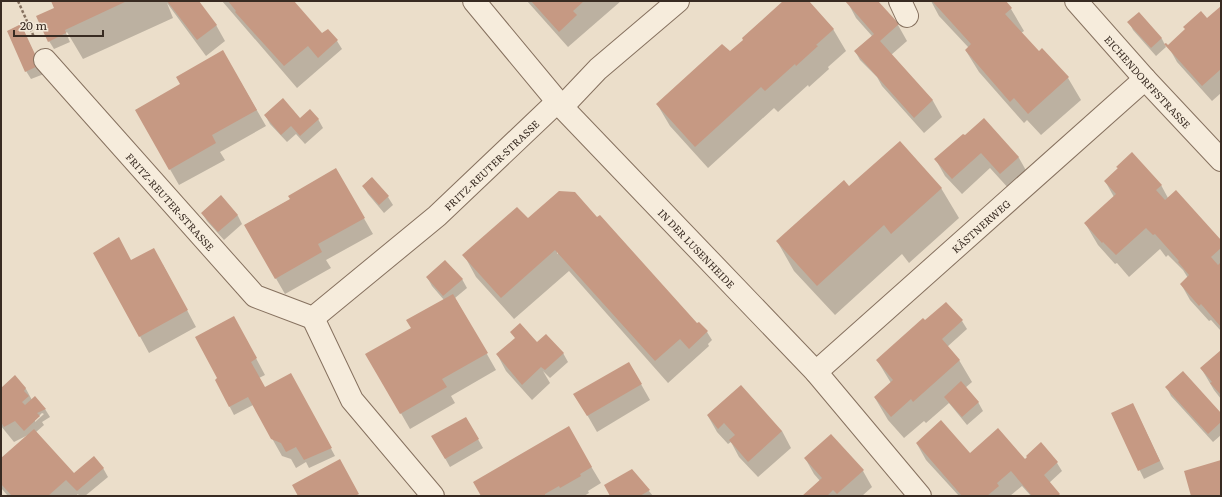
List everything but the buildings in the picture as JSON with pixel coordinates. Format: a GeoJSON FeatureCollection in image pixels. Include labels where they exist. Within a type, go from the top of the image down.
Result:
{"type":"FeatureCollection","features":[{"type":"Feature","properties":{"kind":"street","name":"IN DER LUSENHEIDE"},"geometry":{"type":"LineString","coordinates":[[474,1],[559,104],[816,372],[920,496]]}},
{"type":"Feature","properties":{"kind":"street","name":"FRITZ-REUTER-STRASSE"},"geometry":{"type":"LineString","coordinates":[[45,60],[255,296],[313,318],[437,216],[598,69],[678,1]]}},
{"type":"Feature","properties":{"kind":"street","name":"EICHENDORFFSTRASSE"},"geometry":{"type":"LineString","coordinates":[[1076,1],[1145,79],[1221,160]]}},
{"type":"Feature","properties":{"kind":"street","name":"KÄSTNERWEG"},"geometry":{"type":"LineString","coordinates":[[816,372],[1145,79]]}},
{"type":"Feature","properties":{"kind":"street"},"geometry":{"type":"LineString","coordinates":[[313,318],[352,400],[433,496]]}},
{"type":"Feature","properties":{"kind":"path"},"geometry":{"type":"LineString","coordinates":[[18,1],[45,60]]}}]}
